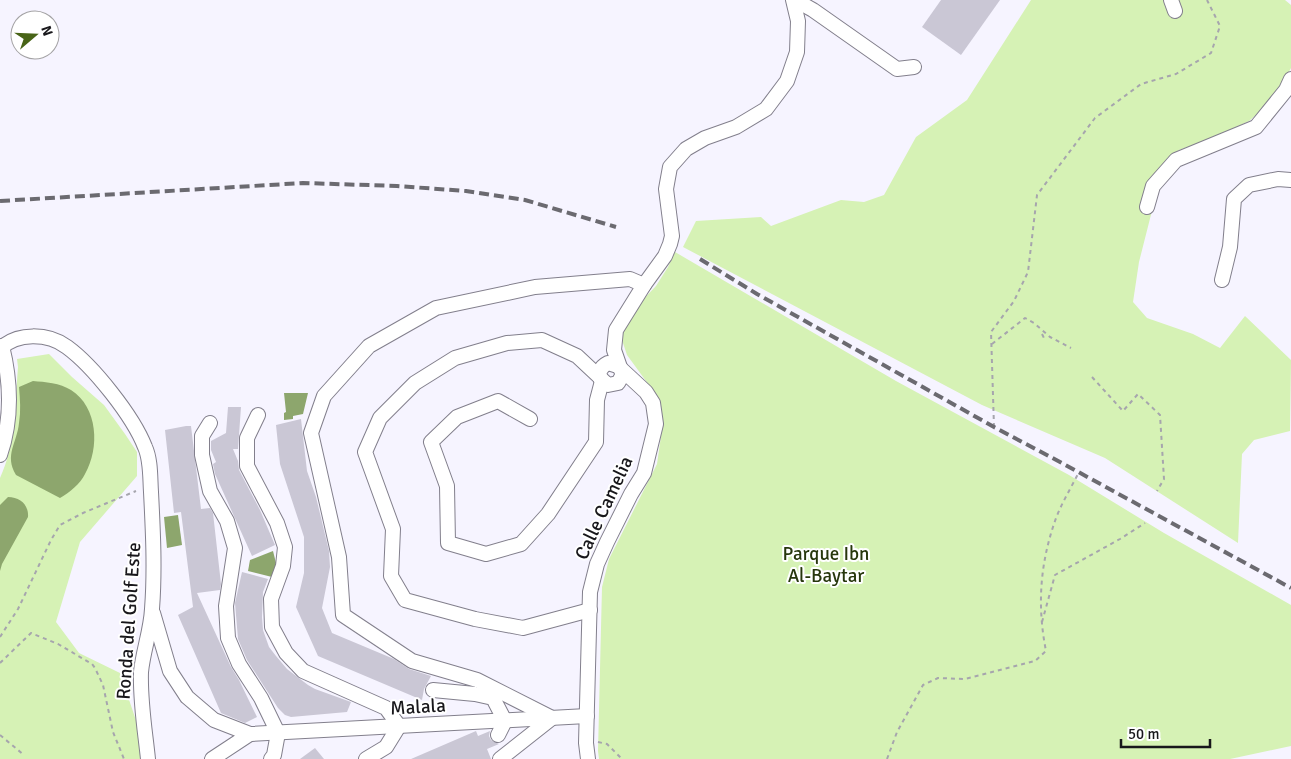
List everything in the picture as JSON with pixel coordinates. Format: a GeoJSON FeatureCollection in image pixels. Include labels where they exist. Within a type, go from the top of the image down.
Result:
{"type":"FeatureCollection","features":[{"type":"Feature","properties":{"kind":"street"},"geometry":{"type":"LineString","coordinates":[[590,610],[523,628],[474,619],[405,600],[391,576],[393,529],[365,452],[380,418],[415,382],[455,358],[508,343],[542,340],[577,356],[602,381],[608,385],[615,385],[622,376],[614,350],[616,330],[644,285],[666,256],[670,244],[672,236],[666,188],[670,167],[686,149],[705,138],[736,127],[766,109],[787,81],[797,52],[798,32],[794,3],[804,5],[813,10],[897,69],[914,67]]}},
{"type":"Feature","properties":{"kind":"street"},"geometry":{"type":"LineString","coordinates":[[1147,207],[1153,186],[1176,160],[1256,128],[1286,90],[1291,79]]}},
{"type":"Feature","properties":{"kind":"street"},"geometry":{"type":"LineString","coordinates":[[1222,280],[1230,247],[1234,199],[1249,186],[1278,179],[1291,180]]}},
{"type":"Feature","properties":{"kind":"street"},"geometry":{"type":"LineString","coordinates":[[500,759],[552,718],[477,680],[412,661],[343,615],[339,557],[311,433],[324,396],[369,346],[436,308],[535,287],[630,279],[644,285]]}},
{"type":"Feature","properties":{"kind":"street","name":"Ronda del Golf Este"},"geometry":{"type":"LineString","coordinates":[[1,347],[12,340],[22,338],[42,337],[59,341],[80,357],[98,376],[138,432],[146,448],[154,544],[152,611],[141,678],[141,701],[148,759]]}},
{"type":"Feature","properties":{"kind":"street"},"geometry":{"type":"LineString","coordinates":[[0,455],[4,442],[10,401],[8,369],[1,347]]}},
{"type":"Feature","properties":{"kind":"street","name":"Calle Camelia"},"geometry":{"type":"LineString","coordinates":[[588,759],[586,743],[590,592],[597,564],[631,494],[644,473],[656,424],[653,403],[646,392],[620,369]]}},
{"type":"Feature","properties":{"kind":"street"},"geometry":{"type":"LineString","coordinates":[[530,419],[498,401],[457,417],[432,442],[446,486],[448,543],[486,554],[520,544],[548,514],[596,442],[597,400],[602,381]]}},
{"type":"Feature","properties":{"kind":"street"},"geometry":{"type":"LineString","coordinates":[[258,415],[247,438],[247,466],[277,523],[285,547],[283,566],[272,599],[272,626],[286,653],[303,671],[386,708],[399,726],[386,747],[366,759]]}},
{"type":"Feature","properties":{"kind":"street"},"geometry":{"type":"LineString","coordinates":[[210,423],[202,436],[202,455],[210,491],[227,521],[235,548],[226,606],[228,638],[239,664],[261,698],[278,732],[274,755],[271,759]]}},
{"type":"Feature","properties":{"kind":"street"},"geometry":{"type":"LineString","coordinates":[[152,611],[170,671],[187,697],[214,720],[250,734]]}},
{"type":"Feature","properties":{"kind":"street"},"geometry":{"type":"LineString","coordinates":[[433,690],[476,694],[493,698],[505,721],[498,735]]}},
{"type":"Feature","properties":{"kind":"street","name":"Malala"},"geometry":{"type":"LineString","coordinates":[[250,734],[587,716]]}},
{"type":"Feature","properties":{"kind":"street"},"geometry":{"type":"LineString","coordinates":[[212,759],[250,734]]}},
{"type":"Feature","properties":{"kind":"path"},"geometry":{"type":"LineString","coordinates":[[994,428],[990,332],[1014,301],[1028,272],[1037,195],[1095,118],[1141,84],[1176,74],[1211,53],[1220,26],[1207,0]]}},
{"type":"Feature","properties":{"kind":"path"},"geometry":{"type":"LineString","coordinates":[[992,344],[1025,318],[1034,322],[1050,337],[1071,348]]}},
{"type":"Feature","properties":{"kind":"path"},"geometry":{"type":"LineString","coordinates":[[1042,334],[1044,338]]}},
{"type":"Feature","properties":{"kind":"path"},"geometry":{"type":"LineString","coordinates":[[1092,377],[1123,411],[1138,394],[1160,414],[1164,479],[1157,491]]}},
{"type":"Feature","properties":{"kind":"path"},"geometry":{"type":"LineString","coordinates":[[887,759],[897,732],[923,685],[938,678],[965,679],[1035,661],[1046,651],[1041,625],[1042,568],[1056,519],[1079,472]]}},
{"type":"Feature","properties":{"kind":"path"},"geometry":{"type":"LineString","coordinates":[[0,637],[18,609],[60,525],[83,513],[136,491]]}},
{"type":"Feature","properties":{"kind":"path"},"geometry":{"type":"LineString","coordinates":[[1041,625],[1055,575],[1145,523]]}},
{"type":"Feature","properties":{"kind":"path"},"geometry":{"type":"LineString","coordinates":[[0,662],[31,633],[58,644],[92,664],[103,685],[110,720],[124,759]]}},
{"type":"Feature","properties":{"kind":"path"},"geometry":{"type":"LineString","coordinates":[[0,735],[24,755]]}},
{"type":"Feature","properties":{"kind":"path"},"geometry":{"type":"LineString","coordinates":[[586,743],[598,742],[607,744],[622,759]]}},
{"type":"Feature","properties":{"kind":"green space"},"geometry":{"type":"Polygon","coordinates":[[[1031,0],[1285,0],[1291,5],[1291,68],[1282,85],[1264,108],[1249,121],[1213,138],[1179,150],[1170,157],[1157,191],[1139,262],[1133,302],[1147,318],[1193,334],[1220,348],[1245,316],[1291,360],[1290,431],[1254,440],[1242,454],[1238,543],[1105,458],[982,405],[683,247],[696,221],[761,217],[771,226],[841,200],[864,202],[884,195],[916,137],[967,100],[1031,0]]]}},
{"type":"Feature","properties":{"kind":"green space","name":"Parque Ibn Al-Baytar"},"geometry":{"type":"Polygon","coordinates":[[[675,252],[896,381],[1069,475],[1164,533],[1291,605],[1291,746],[1230,759],[599,759],[602,587],[609,559],[657,464],[663,422],[660,406],[654,392],[627,355],[622,340],[622,333],[634,309],[656,286],[675,252]]]}},
{"type":"Feature","properties":{"kind":"green space"},"geometry":{"type":"Polygon","coordinates":[[[49,354],[104,405],[137,452],[137,476],[80,542],[56,622],[79,653],[120,673],[147,753],[147,759],[0,759],[0,478],[12,437],[18,367],[17,359],[49,354]]]}},
{"type":"Feature","properties":{"kind":"shaded area"},"geometry":{"type":"Polygon","coordinates":[[[33,381],[57,384],[71,390],[80,397],[87,407],[94,429],[93,452],[90,464],[80,481],[60,498],[16,475],[11,461],[20,414],[19,387],[33,381]]]}},
{"type":"Feature","properties":{"kind":"shaded area"},"geometry":{"type":"Polygon","coordinates":[[[284,393],[308,393],[303,414],[293,416],[293,419],[284,420],[284,413],[286,412],[284,393]]]}},
{"type":"Feature","properties":{"kind":"shaded area"},"geometry":{"type":"Polygon","coordinates":[[[8,497],[16,498],[23,502],[27,509],[28,517],[0,571],[0,505],[8,497]]]}},
{"type":"Feature","properties":{"kind":"shaded area"},"geometry":{"type":"Polygon","coordinates":[[[178,515],[182,545],[167,548],[164,517],[178,515]]]}},
{"type":"Feature","properties":{"kind":"shaded area"},"geometry":{"type":"Polygon","coordinates":[[[273,551],[276,563],[272,577],[248,571],[250,560],[273,551]]]}},
{"type":"Feature","properties":{"kind":"building"},"geometry":{"type":"Polygon","coordinates":[[[941,0],[1000,0],[961,55],[922,27],[941,0]]]}},
{"type":"Feature","properties":{"kind":"building"},"geometry":{"type":"Polygon","coordinates":[[[228,407],[241,407],[238,449],[233,449],[238,461],[239,470],[260,510],[275,545],[252,556],[215,474],[213,464],[216,462],[211,450],[211,441],[226,433],[228,407]]]}},
{"type":"Feature","properties":{"kind":"building"},"geometry":{"type":"Polygon","coordinates":[[[301,419],[307,471],[316,497],[329,551],[330,567],[322,608],[332,633],[394,659],[409,669],[431,676],[424,689],[422,700],[318,656],[296,607],[304,573],[304,537],[280,464],[276,425],[301,419]]]}},
{"type":"Feature","properties":{"kind":"building"},"geometry":{"type":"Polygon","coordinates":[[[191,426],[201,509],[210,508],[213,513],[221,584],[220,590],[197,593],[231,667],[257,717],[245,723],[221,713],[178,615],[193,607],[181,512],[174,513],[165,430],[191,426]]]}},
{"type":"Feature","properties":{"kind":"building"},"geometry":{"type":"Polygon","coordinates":[[[242,572],[268,579],[263,592],[262,617],[263,630],[269,647],[287,669],[308,685],[351,702],[347,712],[291,717],[285,715],[278,708],[247,660],[238,639],[235,603],[242,572]]]}},
{"type":"Feature","properties":{"kind":"building"},"geometry":{"type":"Polygon","coordinates":[[[476,731],[478,736],[490,731],[489,736],[491,740],[499,744],[487,749],[491,759],[411,759],[476,731]]]}},
{"type":"Feature","properties":{"kind":"building"},"geometry":{"type":"Polygon","coordinates":[[[315,748],[324,759],[300,759],[315,748]]]}},
{"type":"Feature","properties":{"kind":"railway"},"geometry":{"type":"LineString","coordinates":[[0,201],[303,183],[397,186],[466,191],[525,200],[616,227]]}},
{"type":"Feature","properties":{"kind":"railway"},"geometry":{"type":"LineString","coordinates":[[700,259],[757,294],[994,427],[1291,588]]}}]}
